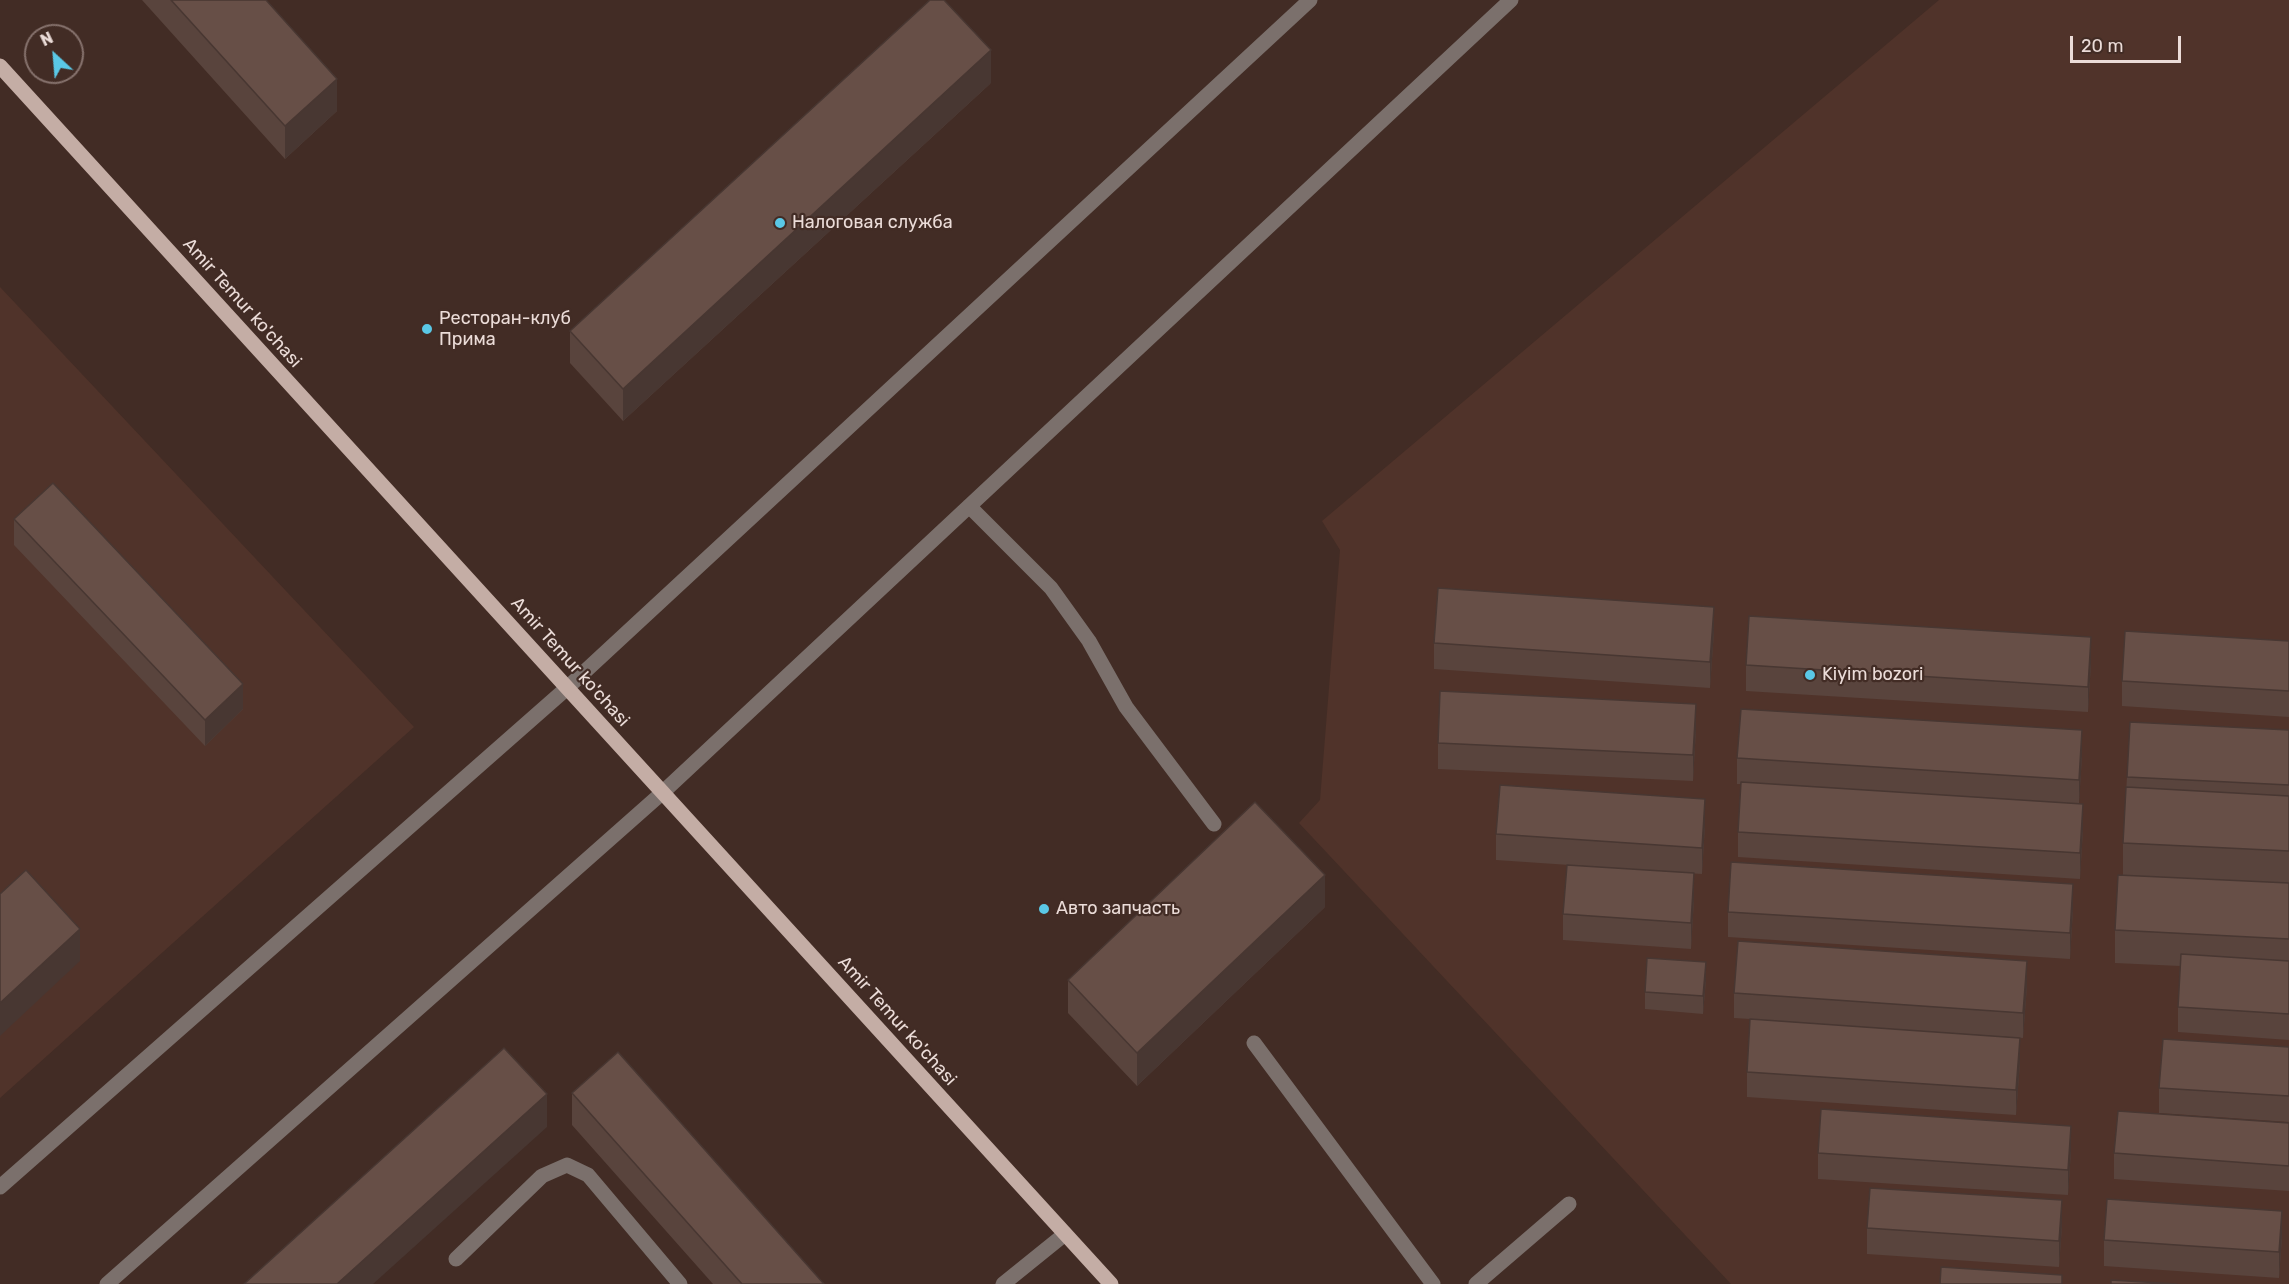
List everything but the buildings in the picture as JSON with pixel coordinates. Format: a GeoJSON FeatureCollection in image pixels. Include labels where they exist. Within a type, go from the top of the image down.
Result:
{"type":"FeatureCollection","features":[{"type":"Feature","properties":{"kind":"main road","name":"Amir Temur ko'chasi"},"geometry":{"type":"LineString","coordinates":[[0,66],[1111,1284]]}},
{"type":"Feature","properties":{"kind":"street"},"geometry":{"type":"LineString","coordinates":[[0,1187],[567,688],[1310,0]]}},
{"type":"Feature","properties":{"kind":"street"},"geometry":{"type":"LineString","coordinates":[[107,1284],[662,793],[1511,0]]}},
{"type":"Feature","properties":{"kind":"street"},"geometry":{"type":"LineString","coordinates":[[969,507],[1052,588],[1089,641],[1126,707],[1214,824]]}},
{"type":"Feature","properties":{"kind":"street"},"geometry":{"type":"LineString","coordinates":[[1254,1043],[1433,1284]]}},
{"type":"Feature","properties":{"kind":"street"},"geometry":{"type":"LineString","coordinates":[[456,1259],[542,1176],[567,1165],[588,1175],[680,1284]]}},
{"type":"Feature","properties":{"kind":"street"},"geometry":{"type":"LineString","coordinates":[[1476,1284],[1569,1204]]}},
{"type":"Feature","properties":{"kind":"street"},"geometry":{"type":"LineString","coordinates":[[1003,1284],[1065,1234]]}},
{"type":"Feature","properties":{"kind":"shaded area","name":"Kiyim bozori"},"geometry":{"type":"Polygon","coordinates":[[[1939,0],[2289,0],[2289,1284],[1731,1284],[1299,823],[1320,800],[1340,550],[1322,521],[1939,0]]]}},
{"type":"Feature","properties":{"kind":"shaded area"},"geometry":{"type":"Polygon","coordinates":[[[0,287],[414,727],[0,1098],[0,287]]]}},
{"type":"Feature","properties":{"kind":"place","name":"Налоговая служба"},"geometry":{"type":"Point","coordinates":[780,223]}},
{"type":"Feature","properties":{"kind":"place","name":"Ресторан-клуб Прима"},"geometry":{"type":"Point","coordinates":[427,329]}},
{"type":"Feature","properties":{"kind":"place","name":"Kiyim bozori"},"geometry":{"type":"Point","coordinates":[1810,675]}},
{"type":"Feature","properties":{"kind":"place","name":"Авто запчасть"},"geometry":{"type":"Point","coordinates":[1044,909]}}]}
